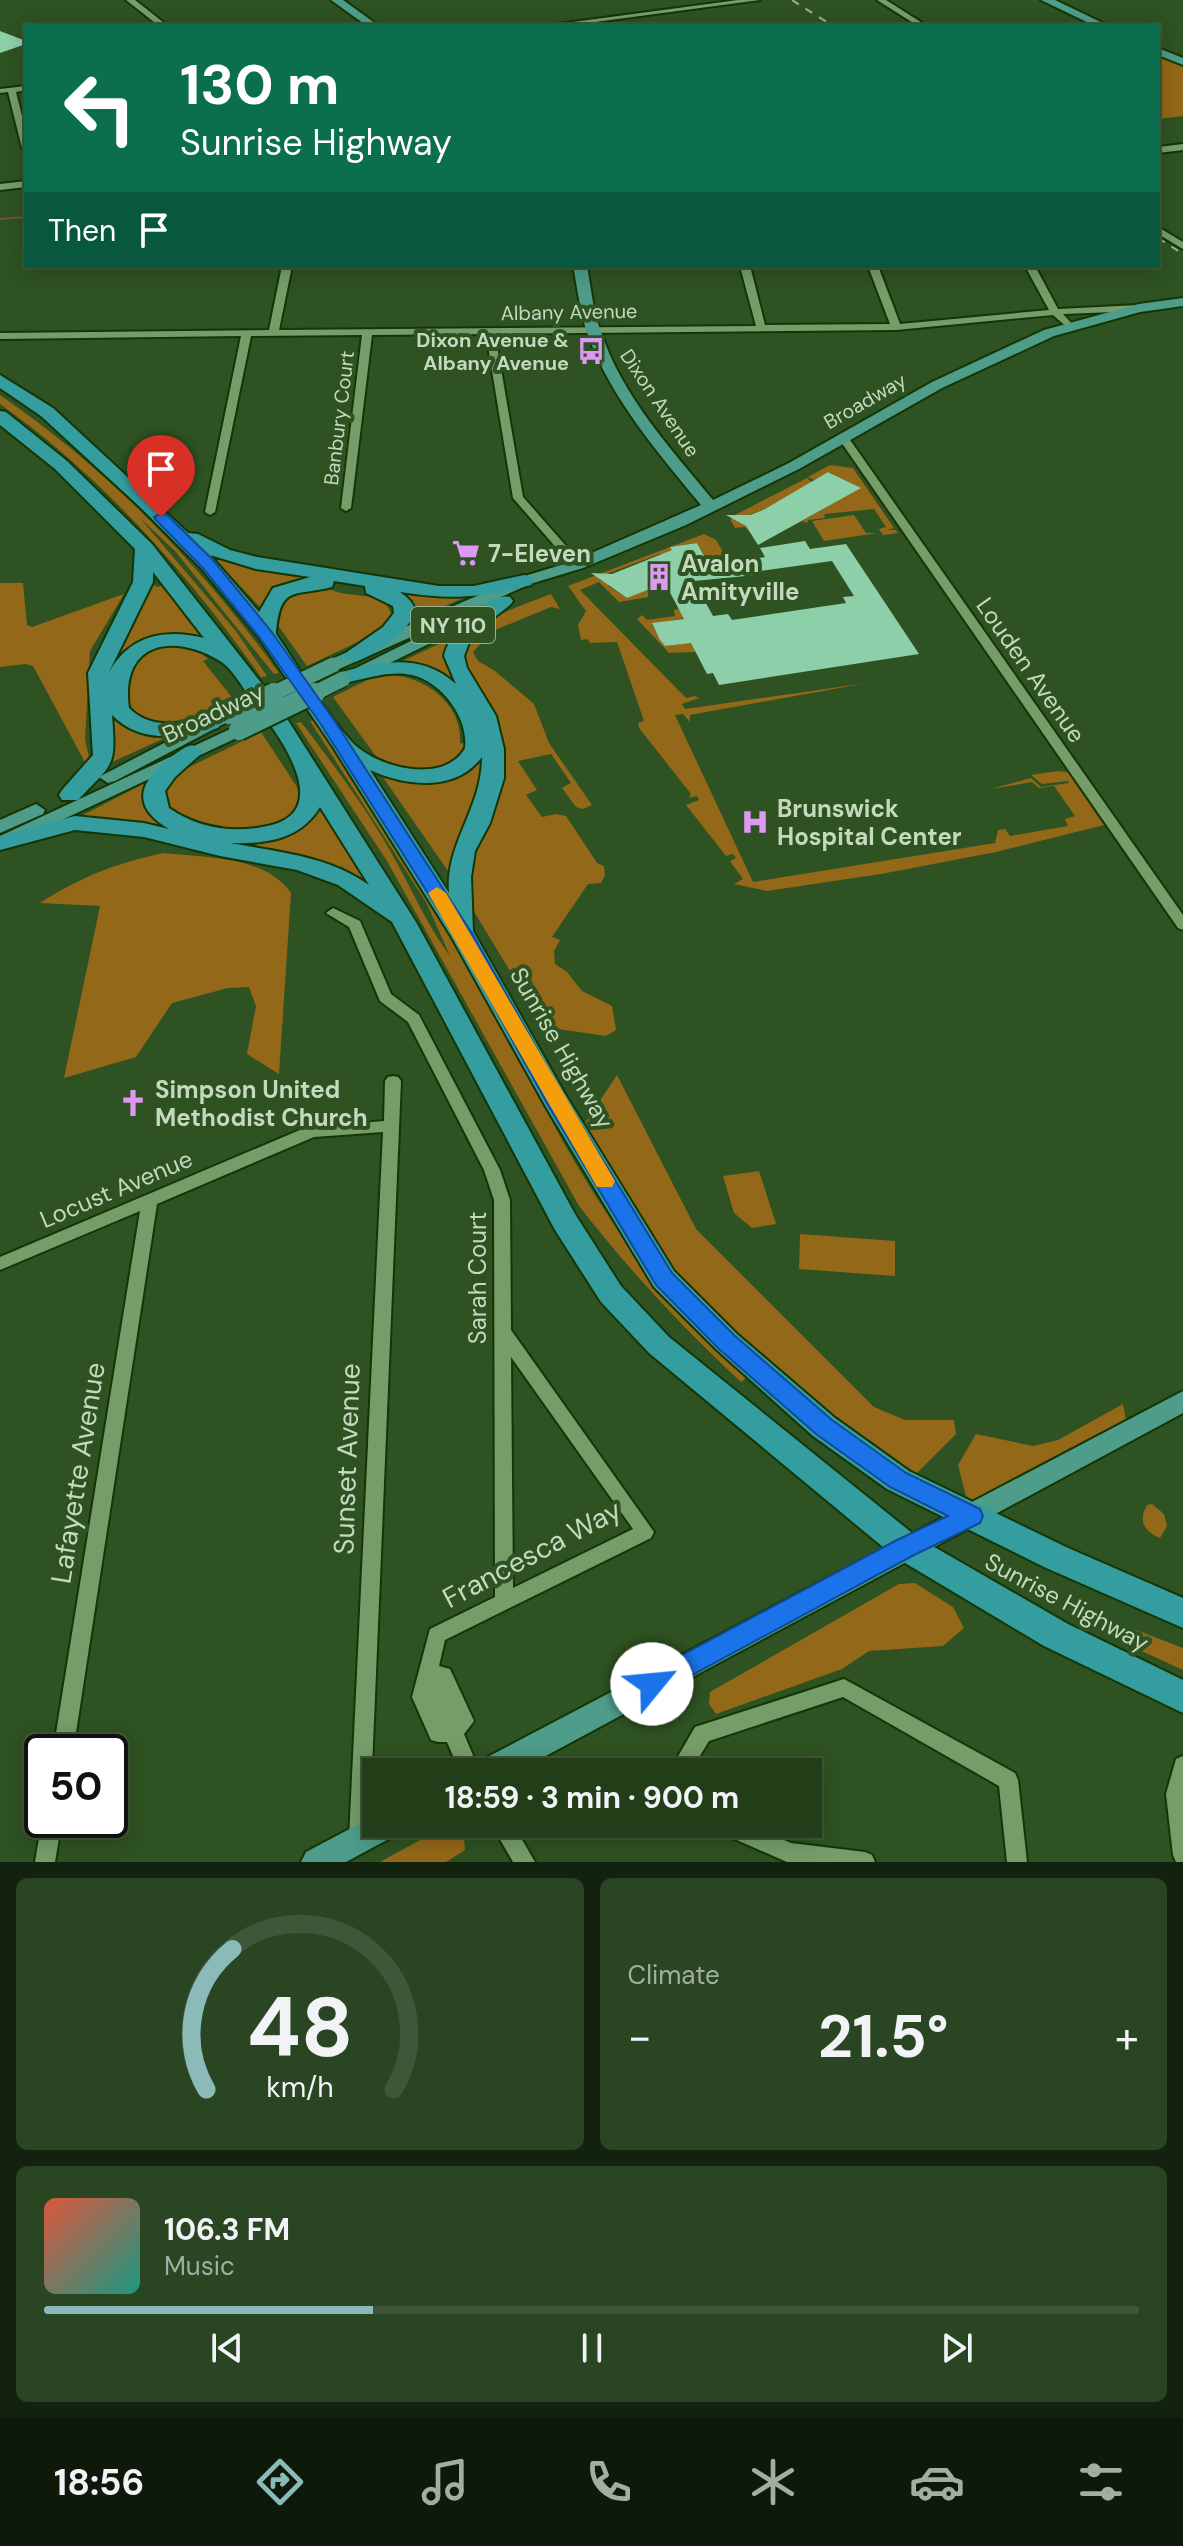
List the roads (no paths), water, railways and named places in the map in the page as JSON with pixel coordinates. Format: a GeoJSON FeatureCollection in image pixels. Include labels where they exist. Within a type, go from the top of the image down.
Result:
{"type":"FeatureCollection","features":[{"type":"Feature","properties":{"kind":"highway","name":"Sunrise Highway"},"geometry":{"type":"LineString","coordinates":[[0,380],[47,412],[175,531],[208,564],[266,634],[344,747],[463,935],[560,1107],[664,1279],[727,1342],[824,1427],[898,1480],[1055,1557],[1183,1613]]}},
{"type":"Feature","properties":{"kind":"highway","name":"Sunrise Highway"},"geometry":{"type":"LineString","coordinates":[[0,416],[61,465],[145,548],[233,660],[311,771],[404,922],[565,1222],[611,1294],[659,1345],[906,1547],[1056,1635],[1183,1697]]}},
{"type":"Feature","properties":{"kind":"highway"},"geometry":{"type":"LineString","coordinates":[[175,531],[223,554],[256,563],[439,592],[474,592],[524,581]]}},
{"type":"Feature","properties":{"kind":"highway"},"geometry":{"type":"LineString","coordinates":[[70,795],[101,763],[104,755],[98,673],[143,582],[145,548]]}},
{"type":"Feature","properties":{"kind":"highway"},"geometry":{"type":"LineString","coordinates":[[266,634],[269,603],[281,592],[300,585],[348,584],[394,597],[405,614],[402,623],[345,669]]}},
{"type":"Feature","properties":{"kind":"highway"},"geometry":{"type":"LineString","coordinates":[[463,935],[459,877],[463,851],[479,823],[493,778],[493,749],[485,716],[457,668],[454,656],[464,631],[503,601]]}},
{"type":"Feature","properties":{"kind":"highway"},"geometry":{"type":"LineString","coordinates":[[226,722],[186,729],[162,730],[138,726],[125,718],[116,701],[120,666],[134,650],[156,642],[178,639],[204,644],[233,660]]}},
{"type":"Feature","properties":{"kind":"highway"},"geometry":{"type":"LineString","coordinates":[[344,747],[397,775],[429,777],[444,774],[467,761],[475,752],[477,741],[472,722],[456,695],[442,680],[427,672],[396,667],[345,669]]}},
{"type":"Feature","properties":{"kind":"highway"},"geometry":{"type":"LineString","coordinates":[[192,752],[155,786],[153,798],[156,809],[168,819],[231,838],[252,839],[271,834],[289,827],[305,814],[310,805],[311,771]]}},
{"type":"Feature","properties":{"kind":"highway"},"geometry":{"type":"LineString","coordinates":[[0,843],[75,823],[144,830],[220,849],[301,863],[336,875],[404,922]]}},
{"type":"Feature","properties":{"kind":"main road"},"geometry":{"type":"LineString","coordinates":[[336,0],[371,24]]}},
{"type":"Feature","properties":{"kind":"main road"},"geometry":{"type":"LineString","coordinates":[[1046,0],[1100,24]]}},
{"type":"Feature","properties":{"kind":"main road"},"geometry":{"type":"LineString","coordinates":[[1160,52],[1183,62]]}},
{"type":"Feature","properties":{"kind":"main road","name":"Dixon Avenue"},"geometry":{"type":"LineString","coordinates":[[580,268],[593,329],[628,397],[711,507]]}},
{"type":"Feature","properties":{"kind":"main road","name":"Broadway"},"geometry":{"type":"LineString","coordinates":[[345,669],[524,581],[577,565],[711,507],[844,439],[937,385],[1069,326],[1139,308],[1183,302]]}},
{"type":"Feature","properties":{"kind":"main road","name":"Broadway"},"geometry":{"type":"LineString","coordinates":[[0,827],[226,722],[553,580],[577,565]]}},
{"type":"Feature","properties":{"kind":"main road","name":"Broadway"},"geometry":{"type":"LineString","coordinates":[[0,843],[192,752],[226,722]]}},
{"type":"Feature","properties":{"kind":"main road"},"geometry":{"type":"LineString","coordinates":[[514,1758],[1183,1401]]}},
{"type":"Feature","properties":{"kind":"main road"},"geometry":{"type":"LineString","coordinates":[[316,1862],[362,1837]]}},
{"type":"Feature","properties":{"kind":"street"},"geometry":{"type":"LineString","coordinates":[[130,0],[161,24]]}},
{"type":"Feature","properties":{"kind":"street"},"geometry":{"type":"LineString","coordinates":[[563,24],[756,0]]}},
{"type":"Feature","properties":{"kind":"street"},"geometry":{"type":"LineString","coordinates":[[881,0],[920,24]]}},
{"type":"Feature","properties":{"kind":"street"},"geometry":{"type":"LineString","coordinates":[[0,91],[24,88]]}},
{"type":"Feature","properties":{"kind":"street"},"geometry":{"type":"LineString","coordinates":[[11,89],[24,140]]}},
{"type":"Feature","properties":{"kind":"street"},"geometry":{"type":"LineString","coordinates":[[1160,150],[1183,147]]}},
{"type":"Feature","properties":{"kind":"street"},"geometry":{"type":"LineString","coordinates":[[0,187],[24,184]]}},
{"type":"Feature","properties":{"kind":"street"},"geometry":{"type":"LineString","coordinates":[[1160,231],[1183,246]]}},
{"type":"Feature","properties":{"kind":"street"},"geometry":{"type":"LineString","coordinates":[[273,334],[287,268]]}},
{"type":"Feature","properties":{"kind":"street"},"geometry":{"type":"LineString","coordinates":[[746,268],[761,328]]}},
{"type":"Feature","properties":{"kind":"street"},"geometry":{"type":"LineString","coordinates":[[874,268],[896,327]]}},
{"type":"Feature","properties":{"kind":"street"},"geometry":{"type":"LineString","coordinates":[[1031,268],[1055,312],[1069,326]]}},
{"type":"Feature","properties":{"kind":"street","name":"Albany Avenue"},"geometry":{"type":"LineString","coordinates":[[0,336],[896,327],[1055,312],[1139,308]]}},
{"type":"Feature","properties":{"kind":"street"},"geometry":{"type":"LineString","coordinates":[[490,331],[518,498],[577,565]]}},
{"type":"Feature","properties":{"kind":"street"},"geometry":{"type":"LineString","coordinates":[[210,512],[247,333]]}},
{"type":"Feature","properties":{"kind":"street","name":"Banbury Court"},"geometry":{"type":"LineString","coordinates":[[346,508],[367,333]]}},
{"type":"Feature","properties":{"kind":"street","name":"Louden Avenue"},"geometry":{"type":"LineString","coordinates":[[844,439],[1183,925]]}},
{"type":"Feature","properties":{"kind":"street","name":"Sarah Court"},"geometry":{"type":"LineString","coordinates":[[333,913],[355,924],[385,997],[414,1019],[492,1170],[502,1200],[504,1603]]}},
{"type":"Feature","properties":{"kind":"street","name":"Sunset Avenue"},"geometry":{"type":"LineString","coordinates":[[359,1839],[393,1081]]}},
{"type":"Feature","properties":{"kind":"street","name":"Locust Avenue"},"geometry":{"type":"LineString","coordinates":[[0,1264],[312,1131],[389,1126]]}},
{"type":"Feature","properties":{"kind":"street","name":"Lafayette Avenue"},"geometry":{"type":"LineString","coordinates":[[66,1734],[149,1202]]}},
{"type":"Feature","properties":{"kind":"street","name":"Francesca Way"},"geometry":{"type":"LineString","coordinates":[[427,1673],[443,1675],[451,1690],[464,1721],[452,1732],[438,1733],[422,1697],[427,1673],[437,1635],[645,1532],[501,1328]]}},
{"type":"Feature","properties":{"kind":"street"},"geometry":{"type":"LineString","coordinates":[[687,1758],[702,1734],[844,1688],[1008,1780],[1017,1862]]}},
{"type":"Feature","properties":{"kind":"street","name":"Francesca Way"},"geometry":{"type":"LineString","coordinates":[[452,1732],[464,1758]]}},
{"type":"Feature","properties":{"kind":"street"},"geometry":{"type":"LineString","coordinates":[[1183,1766],[1176,1794],[1183,1855]]}},
{"type":"Feature","properties":{"kind":"street"},"geometry":{"type":"LineString","coordinates":[[45,1862],[49,1838]]}},
{"type":"Feature","properties":{"kind":"street"},"geometry":{"type":"LineString","coordinates":[[510,1838],[525,1862]]}},
{"type":"Feature","properties":{"kind":"street"},"geometry":{"type":"LineString","coordinates":[[751,1838],[790,1858],[865,1862]]}},
{"type":"Feature","properties":{"kind":"waterway"},"geometry":{"type":"LineString","coordinates":[[0,219],[24,217]]}},
{"type":"Feature","properties":{"kind":"railway"},"geometry":{"type":"LineString","coordinates":[[792,0],[830,24]]}},
{"type":"Feature","properties":{"kind":"railway"},"geometry":{"type":"LineString","coordinates":[[1160,239],[1183,254]]}},
{"type":"Feature","properties":{"kind":"place","name":"Dixon Avenue & Albany Avenue"},"geometry":{"type":"Point","coordinates":[591,351]}},
{"type":"Feature","properties":{"kind":"place","name":"7-Eleven"},"geometry":{"type":"Point","coordinates":[466,553]}},
{"type":"Feature","properties":{"kind":"place","name":"Avalon Amityville"},"geometry":{"type":"Point","coordinates":[659,577]}},
{"type":"Feature","properties":{"kind":"place","name":"Brunswick Hospital Center"},"geometry":{"type":"Point","coordinates":[755,822]}},
{"type":"Feature","properties":{"kind":"place","name":"Simpson United Methodist Church"},"geometry":{"type":"Point","coordinates":[133,1103]}}]}
